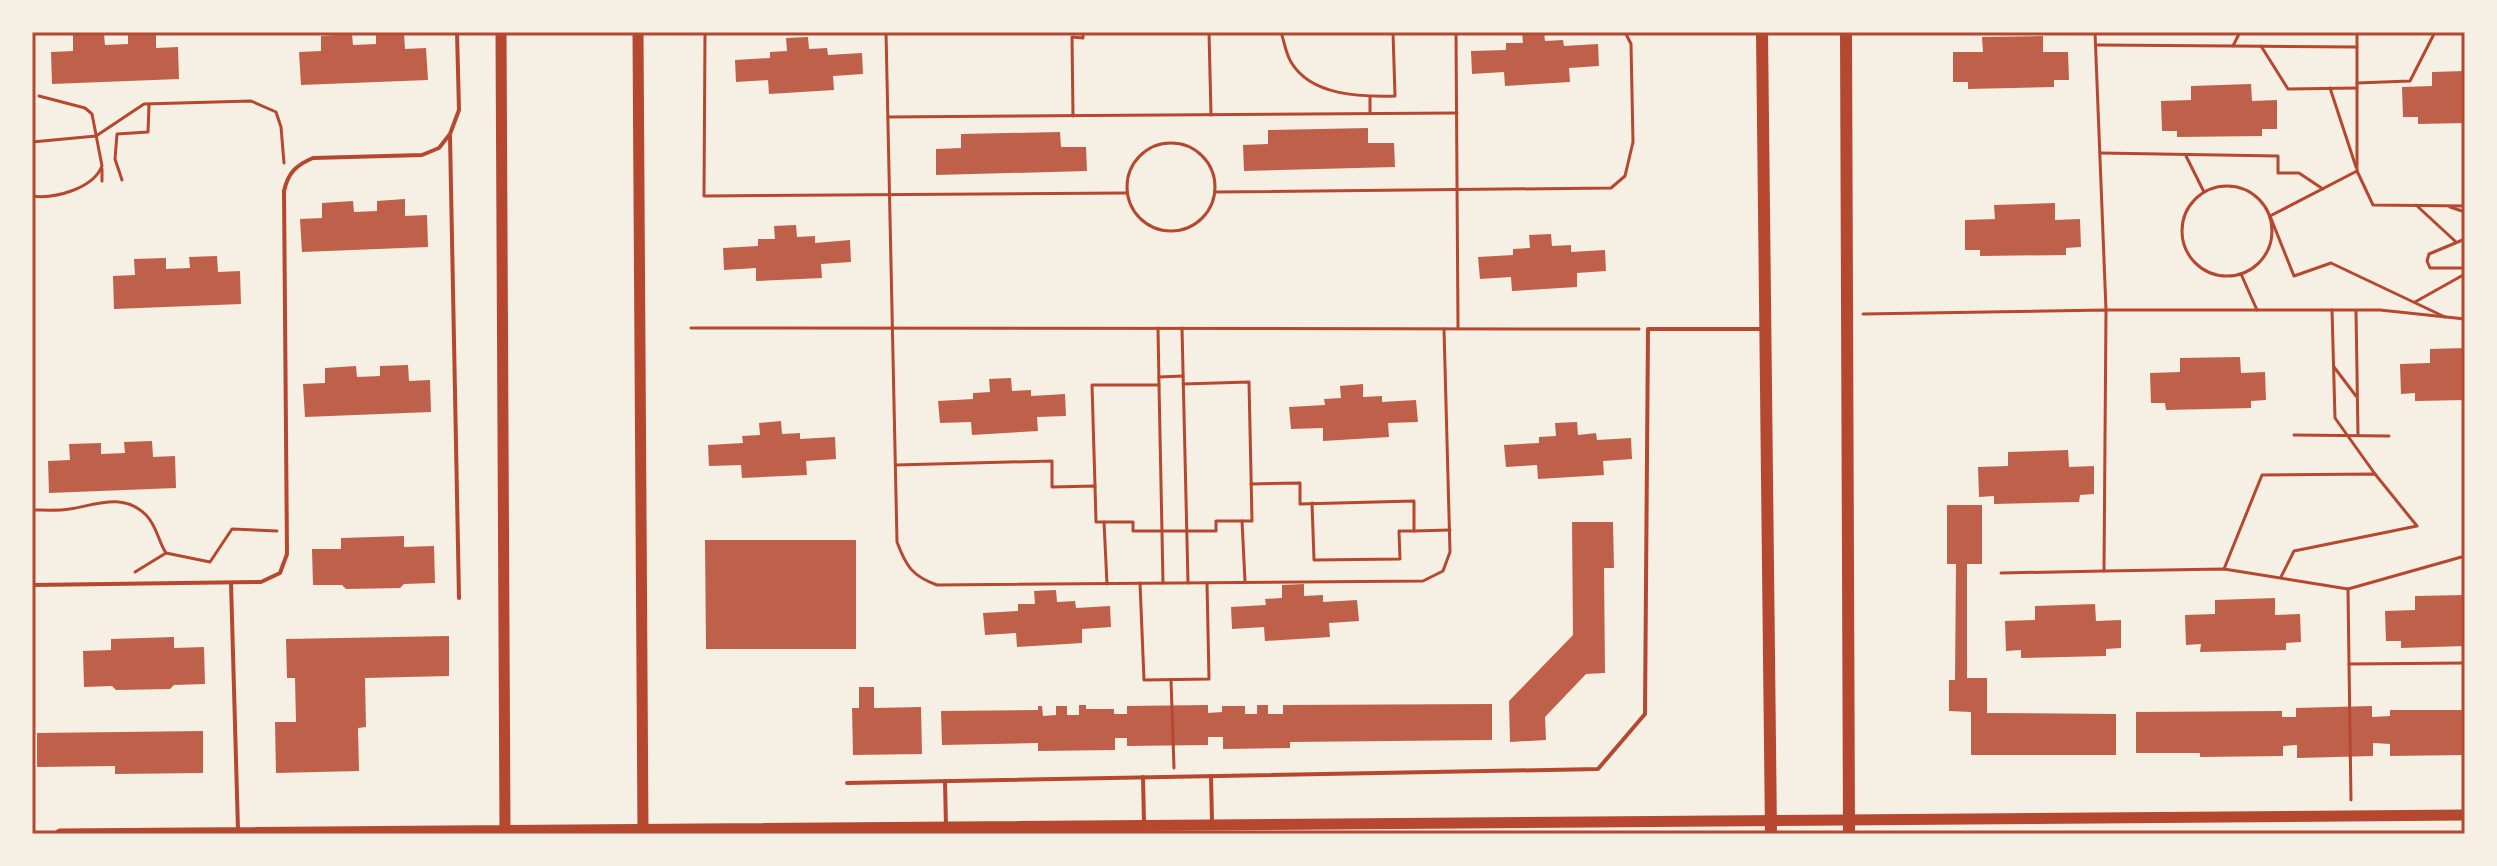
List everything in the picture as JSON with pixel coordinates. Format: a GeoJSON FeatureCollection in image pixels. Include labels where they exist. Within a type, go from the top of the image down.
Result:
{"type":"FeatureCollection","features":[{"type":"Feature","properties":{"kind":"main road"},"geometry":{"type":"LineString","coordinates":[[1762,32],[1771,828]]}},
{"type":"Feature","properties":{"kind":"main road"},"geometry":{"type":"LineString","coordinates":[[1846,32],[1849,827]]}},
{"type":"Feature","properties":{"kind":"street"},"geometry":{"type":"LineString","coordinates":[[501,32],[505,832]]}},
{"type":"Feature","properties":{"kind":"street"},"geometry":{"type":"LineString","coordinates":[[638,32],[642,832]]}},
{"type":"Feature","properties":{"kind":"street"},"geometry":{"type":"LineString","coordinates":[[60,834],[642,832],[1212,825],[1771,828],[2465,815]]}},
{"type":"Feature","properties":{"kind":"lane"},"geometry":{"type":"LineString","coordinates":[[32,585],[261,582],[280,573],[287,554],[287,177],[298,164],[313,158],[422,155],[439,148],[450,134],[459,110],[457,32]]}},
{"type":"Feature","properties":{"kind":"lane"},"geometry":{"type":"LineString","coordinates":[[450,134],[459,598]]}},
{"type":"Feature","properties":{"kind":"lane"},"geometry":{"type":"LineString","coordinates":[[847,783],[1598,769],[1645,714],[1648,329],[1765,329]]}},
{"type":"Feature","properties":{"kind":"lane"},"geometry":{"type":"LineString","coordinates":[[231,583],[238,833]]}},
{"type":"Feature","properties":{"kind":"lane"},"geometry":{"type":"LineString","coordinates":[[1211,776],[1212,825]]}},
{"type":"Feature","properties":{"kind":"lane"},"geometry":{"type":"LineString","coordinates":[[1143,777],[1144,826]]}},
{"type":"Feature","properties":{"kind":"lane"},"geometry":{"type":"LineString","coordinates":[[945,781],[946,827]]}},
{"type":"Feature","properties":{"kind":"path"},"geometry":{"type":"LineString","coordinates":[[705,32],[704,196],[1126,193]]}},
{"type":"Feature","properties":{"kind":"path"},"geometry":{"type":"LineString","coordinates":[[886,32],[897,542],[905,565],[924,580],[937,585],[1423,581],[1443,571],[1450,552],[1444,329]]}},
{"type":"Feature","properties":{"kind":"path"},"geometry":{"type":"LineString","coordinates":[[1073,116],[1072,37],[1083,38],[1083,32]]}},
{"type":"Feature","properties":{"kind":"path"},"geometry":{"type":"LineString","coordinates":[[1209,32],[1211,115]]}},
{"type":"Feature","properties":{"kind":"path"},"geometry":{"type":"LineString","coordinates":[[1281,32],[1292,63],[1310,81],[1330,90],[1370,97],[1395,96],[1393,32]]}},
{"type":"Feature","properties":{"kind":"path"},"geometry":{"type":"LineString","coordinates":[[1456,32],[1458,329]]}},
{"type":"Feature","properties":{"kind":"path"},"geometry":{"type":"LineString","coordinates":[[1215,192],[1611,188],[1625,176],[1633,142],[1631,44],[1625,32]]}},
{"type":"Feature","properties":{"kind":"path"},"geometry":{"type":"LineString","coordinates":[[2095,32],[2106,310],[2104,571]]}},
{"type":"Feature","properties":{"kind":"path"},"geometry":{"type":"LineString","coordinates":[[2233,46],[2240,32]]}},
{"type":"Feature","properties":{"kind":"path"},"geometry":{"type":"LineString","coordinates":[[2357,32],[2357,171]]}},
{"type":"Feature","properties":{"kind":"path"},"geometry":{"type":"LineString","coordinates":[[2261,46],[2288,89],[2330,88],[2410,81],[2435,32]]}},
{"type":"Feature","properties":{"kind":"path"},"geometry":{"type":"LineString","coordinates":[[2096,45],[2357,47]]}},
{"type":"Feature","properties":{"kind":"path"},"geometry":{"type":"LineString","coordinates":[[2330,88],[2357,171],[2373,205],[2465,206]]}},
{"type":"Feature","properties":{"kind":"path"},"geometry":{"type":"LineString","coordinates":[[39,96],[85,108],[92,114],[102,181]]}},
{"type":"Feature","properties":{"kind":"path"},"geometry":{"type":"LineString","coordinates":[[1370,97],[1370,113]]}},
{"type":"Feature","properties":{"kind":"path"},"geometry":{"type":"LineString","coordinates":[[32,142],[96,136],[144,104],[251,101],[276,112],[281,127],[286,184]]}},
{"type":"Feature","properties":{"kind":"path"},"geometry":{"type":"LineString","coordinates":[[122,180],[115,159],[117,134],[148,132],[149,104]]}},
{"type":"Feature","properties":{"kind":"path"},"geometry":{"type":"LineString","coordinates":[[888,117],[1457,113]]}},
{"type":"Feature","properties":{"kind":"path"},"geometry":{"type":"LineString","coordinates":[[1170,143],[1184,145],[1198,152],[1208,163],[1214,177],[1215,192],[1211,206],[1192,226],[1179,231],[1164,231],[1150,227],[1139,219],[1126,193],[1127,178],[1142,153],[1170,143]]}},
{"type":"Feature","properties":{"kind":"path"},"geometry":{"type":"LineString","coordinates":[[2100,153],[2278,156],[2278,173],[2299,173],[2323,189]]}},
{"type":"Feature","properties":{"kind":"path"},"geometry":{"type":"LineString","coordinates":[[2185,154],[2204,192]]}},
{"type":"Feature","properties":{"kind":"path"},"geometry":{"type":"LineString","coordinates":[[32,196],[63,196],[99,175],[102,166]]}},
{"type":"Feature","properties":{"kind":"path"},"geometry":{"type":"LineString","coordinates":[[2270,216],[2357,171]]}},
{"type":"Feature","properties":{"kind":"path"},"geometry":{"type":"LineString","coordinates":[[2270,216],[2273,230],[2271,244],[2254,268],[2241,274],[2226,276],[2199,266],[2183,242],[2182,227],[2194,199],[2221,186],[2237,186],[2263,202],[2270,216],[2294,276],[2331,263],[2448,319]]}},
{"type":"Feature","properties":{"kind":"path"},"geometry":{"type":"LineString","coordinates":[[2416,205],[2456,242]]}},
{"type":"Feature","properties":{"kind":"path"},"geometry":{"type":"LineString","coordinates":[[2447,206],[2465,212]]}},
{"type":"Feature","properties":{"kind":"path"},"geometry":{"type":"LineString","coordinates":[[2465,239],[2429,254],[2427,261],[2430,268],[2465,268]]}},
{"type":"Feature","properties":{"kind":"path"},"geometry":{"type":"LineString","coordinates":[[2241,274],[2257,310]]}},
{"type":"Feature","properties":{"kind":"path"},"geometry":{"type":"LineString","coordinates":[[2415,302],[2465,274]]}},
{"type":"Feature","properties":{"kind":"path"},"geometry":{"type":"LineString","coordinates":[[2281,578],[2294,551],[2417,526],[2335,418],[2332,310]]}},
{"type":"Feature","properties":{"kind":"path"},"geometry":{"type":"LineString","coordinates":[[2356,310],[2358,435]]}},
{"type":"Feature","properties":{"kind":"path"},"geometry":{"type":"LineString","coordinates":[[1847,314],[2380,310],[2465,319]]}},
{"type":"Feature","properties":{"kind":"path"},"geometry":{"type":"LineString","coordinates":[[691,328],[1648,329]]}},
{"type":"Feature","properties":{"kind":"path"},"geometry":{"type":"LineString","coordinates":[[1158,328],[1163,583]]}},
{"type":"Feature","properties":{"kind":"path"},"geometry":{"type":"LineString","coordinates":[[1182,328],[1188,583]]}},
{"type":"Feature","properties":{"kind":"path"},"geometry":{"type":"LineString","coordinates":[[2334,367],[2357,397]]}},
{"type":"Feature","properties":{"kind":"path"},"geometry":{"type":"LineString","coordinates":[[1159,377],[1183,376]]}},
{"type":"Feature","properties":{"kind":"path"},"geometry":{"type":"LineString","coordinates":[[1159,385],[1092,385],[1096,522],[1133,522],[1133,531],[1216,531],[1216,521],[1252,521],[1249,382],[1183,384]]}},
{"type":"Feature","properties":{"kind":"path"},"geometry":{"type":"LineString","coordinates":[[2294,435],[2389,436]]}},
{"type":"Feature","properties":{"kind":"path"},"geometry":{"type":"LineString","coordinates":[[896,465],[1052,461],[1052,487],[1095,486]]}},
{"type":"Feature","properties":{"kind":"path"},"geometry":{"type":"LineString","coordinates":[[2224,569],[2262,475],[2375,474]]}},
{"type":"Feature","properties":{"kind":"path"},"geometry":{"type":"LineString","coordinates":[[1251,484],[1300,483],[1300,504],[1414,501],[1414,531]]}},
{"type":"Feature","properties":{"kind":"path"},"geometry":{"type":"LineString","coordinates":[[32,510],[70,509],[106,500],[131,504],[146,515],[156,529],[159,543],[166,553]]}},
{"type":"Feature","properties":{"kind":"path"},"geometry":{"type":"LineString","coordinates":[[1312,503],[1314,560],[1400,559],[1399,531],[1450,530]]}},
{"type":"Feature","properties":{"kind":"path"},"geometry":{"type":"LineString","coordinates":[[1242,521],[1245,582]]}},
{"type":"Feature","properties":{"kind":"path"},"geometry":{"type":"LineString","coordinates":[[1104,522],[1107,584]]}},
{"type":"Feature","properties":{"kind":"path"},"geometry":{"type":"LineString","coordinates":[[114,584],[166,553],[210,562],[232,529],[287,531]]}},
{"type":"Feature","properties":{"kind":"path"},"geometry":{"type":"LineString","coordinates":[[2001,573],[2224,569],[2348,589],[2465,556]]}},
{"type":"Feature","properties":{"kind":"path"},"geometry":{"type":"LineString","coordinates":[[1140,583],[1144,680],[1209,679],[1207,583]]}},
{"type":"Feature","properties":{"kind":"path"},"geometry":{"type":"LineString","coordinates":[[2348,589],[2351,816]]}},
{"type":"Feature","properties":{"kind":"path"},"geometry":{"type":"LineString","coordinates":[[2349,664],[2465,663]]}},
{"type":"Feature","properties":{"kind":"path"},"geometry":{"type":"LineString","coordinates":[[1171,680],[1174,777]]}},
{"type":"Feature","properties":{"kind":"building"},"geometry":{"type":"Polygon","coordinates":[[[156,32],[156,48],[178,47],[179,79],[52,84],[51,52],[73,51],[73,35],[104,34],[105,45],[128,44],[128,33],[156,32]]]}},
{"type":"Feature","properties":{"kind":"building"},"geometry":{"type":"Polygon","coordinates":[[[1522,32],[1544,32],[1545,41],[1563,40],[1564,46],[1598,44],[1599,66],[1569,68],[1570,82],[1505,86],[1504,72],[1472,74],[1471,51],[1506,50],[1506,43],[1523,43],[1522,32]]]}},
{"type":"Feature","properties":{"kind":"building"},"geometry":{"type":"Polygon","coordinates":[[[404,33],[405,49],[426,48],[428,80],[301,85],[299,52],[321,51],[321,36],[352,34],[353,45],[376,44],[376,34],[404,33]]]}},
{"type":"Feature","properties":{"kind":"building"},"geometry":{"type":"Polygon","coordinates":[[[2043,36],[2043,52],[2068,52],[2069,80],[2054,80],[2054,87],[1968,89],[1968,82],[1953,82],[1953,52],[1983,52],[1982,37],[2043,36]]]}},
{"type":"Feature","properties":{"kind":"building"},"geometry":{"type":"Polygon","coordinates":[[[808,37],[809,49],[827,48],[828,55],[862,53],[863,74],[833,76],[834,90],[769,94],[768,80],[736,82],[735,60],[770,58],[770,52],[787,51],[786,38],[808,37]]]}},
{"type":"Feature","properties":{"kind":"building"},"geometry":{"type":"Polygon","coordinates":[[[2465,71],[2465,123],[2418,124],[2418,117],[2403,117],[2402,87],[2432,86],[2432,72],[2465,71]]]}},
{"type":"Feature","properties":{"kind":"building"},"geometry":{"type":"Polygon","coordinates":[[[2251,84],[2252,101],[2277,100],[2277,129],[2262,129],[2262,136],[2177,137],[2177,131],[2162,131],[2161,101],[2191,100],[2191,86],[2251,84]]]}},
{"type":"Feature","properties":{"kind":"building"},"geometry":{"type":"Polygon","coordinates":[[[1368,128],[1368,143],[1394,143],[1395,167],[1244,171],[1243,145],[1268,144],[1268,130],[1368,128]]]}},
{"type":"Feature","properties":{"kind":"building"},"geometry":{"type":"Polygon","coordinates":[[[1060,132],[1061,147],[1086,147],[1087,171],[936,175],[936,149],[961,148],[961,134],[1060,132]]]}},
{"type":"Feature","properties":{"kind":"building"},"geometry":{"type":"Polygon","coordinates":[[[405,199],[405,216],[427,215],[428,247],[302,252],[300,219],[322,218],[322,203],[353,201],[354,212],[377,211],[377,201],[405,199]]]}},
{"type":"Feature","properties":{"kind":"building"},"geometry":{"type":"Polygon","coordinates":[[[2055,203],[2055,220],[2080,219],[2081,247],[2066,248],[2066,255],[1980,256],[1980,250],[1965,250],[1965,220],[1995,219],[1994,205],[2055,203]]]}},
{"type":"Feature","properties":{"kind":"building"},"geometry":{"type":"Polygon","coordinates":[[[796,225],[797,237],[815,236],[815,243],[850,240],[851,262],[821,264],[822,278],[756,281],[756,268],[724,270],[723,248],[758,246],[758,239],[775,239],[774,226],[796,225]]]}},
{"type":"Feature","properties":{"kind":"building"},"geometry":{"type":"Polygon","coordinates":[[[1551,234],[1552,246],[1571,245],[1571,252],[1605,250],[1606,271],[1577,273],[1577,287],[1512,291],[1511,277],[1480,279],[1478,257],[1513,255],[1513,249],[1530,248],[1529,235],[1551,234]]]}},
{"type":"Feature","properties":{"kind":"building"},"geometry":{"type":"Polygon","coordinates":[[[217,256],[218,272],[240,271],[241,304],[114,309],[113,276],[135,275],[134,259],[166,258],[166,269],[190,268],[189,257],[217,256]]]}},
{"type":"Feature","properties":{"kind":"building"},"geometry":{"type":"Polygon","coordinates":[[[2465,348],[2465,400],[2415,401],[2415,393],[2401,394],[2400,364],[2430,363],[2430,349],[2465,348]]]}},
{"type":"Feature","properties":{"kind":"building"},"geometry":{"type":"Polygon","coordinates":[[[2240,357],[2241,373],[2265,372],[2266,400],[2251,401],[2251,408],[2166,410],[2165,403],[2151,403],[2150,373],[2180,372],[2180,358],[2240,357]]]}},
{"type":"Feature","properties":{"kind":"building"},"geometry":{"type":"Polygon","coordinates":[[[408,365],[409,381],[430,380],[431,412],[305,417],[303,384],[325,383],[325,368],[356,366],[357,377],[380,376],[380,366],[408,365]]]}},
{"type":"Feature","properties":{"kind":"building"},"geometry":{"type":"Polygon","coordinates":[[[1011,378],[1012,391],[1031,390],[1031,396],[1065,394],[1066,416],[1037,417],[1038,431],[972,435],[971,422],[940,423],[938,401],[973,399],[973,393],[990,392],[989,379],[1011,378]]]}},
{"type":"Feature","properties":{"kind":"building"},"geometry":{"type":"Polygon","coordinates":[[[1363,384],[1363,397],[1382,396],[1382,402],[1416,400],[1418,422],[1388,423],[1389,437],[1323,441],[1323,428],[1291,429],[1289,407],[1325,405],[1324,399],[1341,398],[1340,386],[1363,384]]]}},
{"type":"Feature","properties":{"kind":"building"},"geometry":{"type":"Polygon","coordinates":[[[781,421],[782,434],[800,433],[800,439],[835,437],[836,459],[806,461],[807,475],[742,478],[741,465],[709,466],[708,445],[743,443],[742,436],[760,435],[759,423],[781,421]]]}},
{"type":"Feature","properties":{"kind":"building"},"geometry":{"type":"Polygon","coordinates":[[[1577,422],[1578,435],[1596,433],[1597,440],[1631,438],[1632,459],[1603,461],[1604,475],[1538,479],[1537,465],[1506,467],[1504,445],[1539,443],[1539,437],[1556,436],[1555,423],[1577,422]]]}},
{"type":"Feature","properties":{"kind":"building"},"geometry":{"type":"Polygon","coordinates":[[[152,441],[153,457],[175,456],[176,488],[49,493],[48,461],[70,460],[69,444],[101,443],[101,454],[125,453],[124,442],[152,441]]]}},
{"type":"Feature","properties":{"kind":"building"},"geometry":{"type":"Polygon","coordinates":[[[2068,450],[2069,467],[2094,466],[2094,494],[2080,495],[2079,502],[1994,504],[1994,496],[1979,497],[1978,467],[2008,466],[2008,452],[2068,450]]]}},
{"type":"Feature","properties":{"kind":"building"},"geometry":{"type":"Polygon","coordinates":[[[1947,505],[1982,505],[1982,564],[1967,564],[1967,678],[1987,678],[1987,713],[2116,714],[2116,755],[1971,755],[1971,712],[1949,711],[1949,680],[1955,680],[1956,564],[1947,564],[1947,505]]]}},
{"type":"Feature","properties":{"kind":"building"},"geometry":{"type":"Polygon","coordinates":[[[1572,522],[1613,522],[1614,568],[1604,568],[1605,673],[1586,674],[1545,717],[1546,740],[1510,742],[1509,701],[1573,635],[1572,522]]]}},
{"type":"Feature","properties":{"kind":"building"},"geometry":{"type":"Polygon","coordinates":[[[404,536],[404,547],[434,546],[435,583],[404,584],[400,588],[346,589],[342,585],[313,585],[312,549],[341,549],[341,538],[404,536]]]}},
{"type":"Feature","properties":{"kind":"building"},"geometry":{"type":"Polygon","coordinates":[[[705,540],[856,540],[856,649],[706,649],[705,540]]]}},
{"type":"Feature","properties":{"kind":"building"},"geometry":{"type":"Polygon","coordinates":[[[1304,584],[1304,596],[1323,595],[1323,602],[1357,600],[1359,621],[1329,623],[1330,637],[1265,641],[1264,627],[1232,629],[1231,607],[1266,605],[1265,599],[1282,598],[1282,585],[1304,584]]]}},
{"type":"Feature","properties":{"kind":"building"},"geometry":{"type":"Polygon","coordinates":[[[1056,590],[1057,602],[1075,601],[1076,608],[1110,606],[1111,627],[1082,629],[1082,643],[1017,647],[1016,633],[985,635],[983,613],[1018,611],[1018,604],[1035,604],[1034,591],[1056,590]]]}},
{"type":"Feature","properties":{"kind":"building"},"geometry":{"type":"Polygon","coordinates":[[[2465,595],[2465,646],[2401,648],[2401,641],[2386,641],[2385,611],[2415,610],[2415,596],[2465,595]]]}},
{"type":"Feature","properties":{"kind":"building"},"geometry":{"type":"Polygon","coordinates":[[[2275,598],[2275,615],[2300,614],[2301,642],[2286,643],[2286,650],[2200,652],[2201,644],[2186,645],[2185,615],[2215,614],[2215,600],[2275,598]]]}},
{"type":"Feature","properties":{"kind":"building"},"geometry":{"type":"Polygon","coordinates":[[[2095,604],[2096,621],[2121,620],[2121,648],[2106,649],[2106,656],[2021,658],[2021,650],[2006,651],[2005,621],[2035,620],[2035,606],[2095,604]]]}},
{"type":"Feature","properties":{"kind":"building"},"geometry":{"type":"Polygon","coordinates":[[[449,636],[449,676],[365,678],[366,727],[358,728],[359,771],[276,773],[275,722],[296,722],[295,678],[287,678],[286,639],[449,636]]]}},
{"type":"Feature","properties":{"kind":"building"},"geometry":{"type":"Polygon","coordinates":[[[174,637],[174,648],[204,647],[205,684],[174,685],[170,689],[84,687],[83,651],[111,650],[111,639],[174,637]]]}},
{"type":"Feature","properties":{"kind":"building"},"geometry":{"type":"Polygon","coordinates":[[[859,687],[874,687],[874,708],[921,707],[922,754],[853,755],[852,708],[859,708],[859,687]]]}},
{"type":"Feature","properties":{"kind":"building"},"geometry":{"type":"Polygon","coordinates":[[[1492,704],[1492,740],[1290,742],[1290,748],[1223,749],[1223,737],[1208,737],[1208,745],[1127,746],[1127,738],[1115,738],[1115,750],[1038,751],[1038,743],[942,745],[941,711],[1038,710],[1038,706],[1042,706],[1043,716],[1056,715],[1056,706],[1067,706],[1067,715],[1079,715],[1079,705],[1086,705],[1086,709],[1114,709],[1114,714],[1127,714],[1127,706],[1208,705],[1208,713],[1222,712],[1222,706],[1245,706],[1245,714],[1257,714],[1257,705],[1268,705],[1268,714],[1283,714],[1283,705],[1492,704]]]}},
{"type":"Feature","properties":{"kind":"building"},"geometry":{"type":"Polygon","coordinates":[[[2372,706],[2372,717],[2390,716],[2390,710],[2465,710],[2465,755],[2390,756],[2390,744],[2373,743],[2373,756],[2297,758],[2297,745],[2283,746],[2283,756],[2200,757],[2200,753],[2136,753],[2136,712],[2282,711],[2282,717],[2296,717],[2296,708],[2372,706]]]}},
{"type":"Feature","properties":{"kind":"building"},"geometry":{"type":"Polygon","coordinates":[[[203,731],[203,773],[115,774],[115,766],[37,767],[37,733],[203,731]]]}}]}
